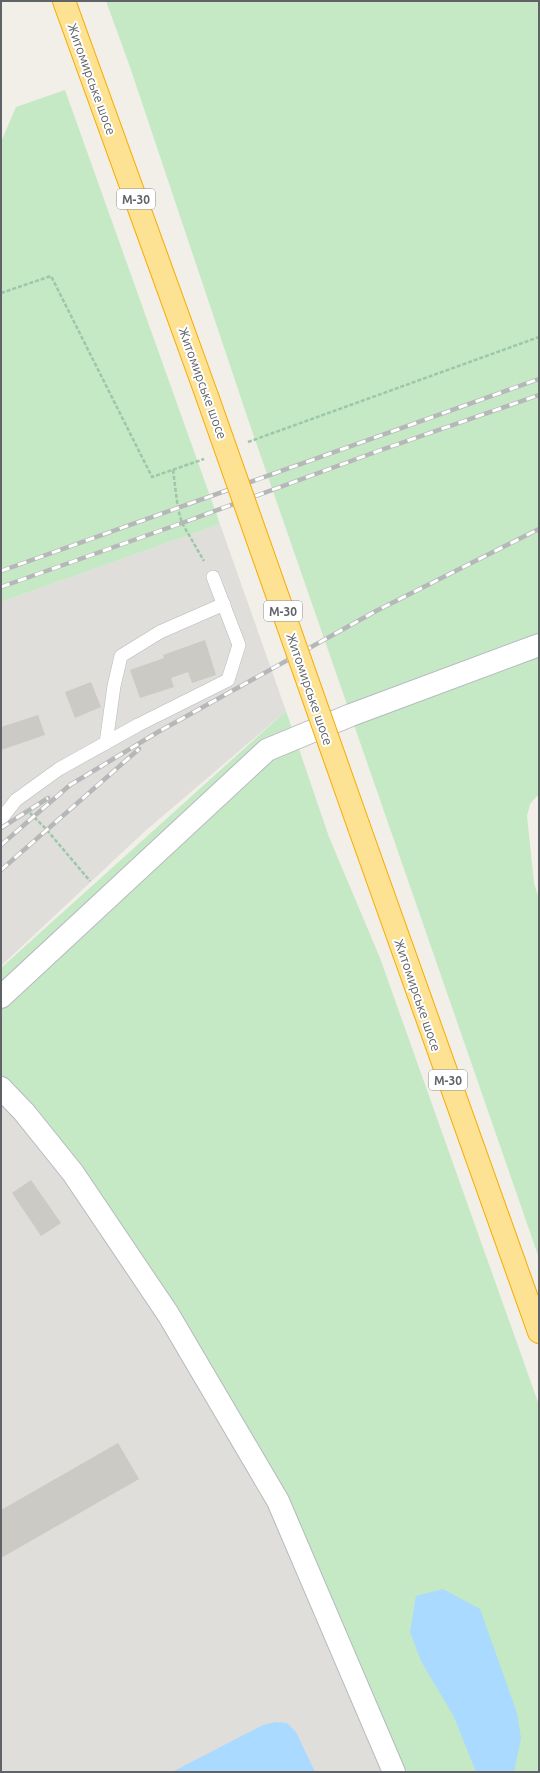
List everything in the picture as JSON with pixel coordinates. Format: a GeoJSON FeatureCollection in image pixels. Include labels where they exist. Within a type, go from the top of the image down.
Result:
{"type":"FeatureCollection","features":[{"type":"Feature","properties":{"kind":"highway","name":"Житомирське шосе"},"geometry":{"type":"LineString","coordinates":[[64,1],[207,396],[539,1332]]}},
{"type":"Feature","properties":{"kind":"street"},"geometry":{"type":"LineString","coordinates":[[1,997],[267,750],[351,715],[539,645]]}},
{"type":"Feature","properties":{"kind":"street"},"geometry":{"type":"LineString","coordinates":[[1,1088],[24,1112],[74,1173],[168,1314],[278,1501],[394,1772]]}},
{"type":"Feature","properties":{"kind":"lane"},"geometry":{"type":"LineString","coordinates":[[1,819],[16,800],[58,769],[228,680],[239,645],[213,577]]}},
{"type":"Feature","properties":{"kind":"lane"},"geometry":{"type":"LineString","coordinates":[[106,743],[114,686],[121,656],[160,632],[224,604]]}},
{"type":"Feature","properties":{"kind":"path"},"geometry":{"type":"LineString","coordinates":[[1,293],[51,276],[152,477],[211,456]]}},
{"type":"Feature","properties":{"kind":"path"},"geometry":{"type":"LineString","coordinates":[[240,445],[539,337]]}},
{"type":"Feature","properties":{"kind":"path"},"geometry":{"type":"LineString","coordinates":[[173,470],[178,508],[182,523],[213,577]]}},
{"type":"Feature","properties":{"kind":"path"},"geometry":{"type":"LineString","coordinates":[[16,800],[46,829],[106,900]]}},
{"type":"Feature","properties":{"kind":"shaded area"},"geometry":{"type":"Polygon","coordinates":[[[220,524],[286,711],[144,832],[1,966],[1,602],[220,524]]]}},
{"type":"Feature","properties":{"kind":"shaded area"},"geometry":{"type":"Polygon","coordinates":[[[1,1088],[24,1112],[243,1440],[394,1772],[1,1772],[1,1088]]]}},
{"type":"Feature","properties":{"kind":"green space"},"geometry":{"type":"Polygon","coordinates":[[[106,1],[539,1],[539,794],[530,804],[527,816],[534,883],[539,899],[539,1258],[250,425],[130,67],[106,1]]]}},
{"type":"Feature","properties":{"kind":"green space"},"geometry":{"type":"Polygon","coordinates":[[[65,90],[220,524],[1,602],[1,142],[16,107],[65,90]]]}},
{"type":"Feature","properties":{"kind":"green space"},"geometry":{"type":"Polygon","coordinates":[[[286,711],[329,837],[380,958],[539,1405],[539,1772],[394,1772],[304,1560],[168,1314],[1,1088],[1,968],[286,711]]]}},
{"type":"Feature","properties":{"kind":"water"},"geometry":{"type":"Polygon","coordinates":[[[443,1589],[480,1609],[517,1713],[521,1738],[514,1772],[476,1772],[454,1717],[421,1661],[410,1632],[416,1596],[443,1589]]]}},
{"type":"Feature","properties":{"kind":"water"},"geometry":{"type":"Polygon","coordinates":[[[275,1722],[287,1723],[296,1732],[315,1772],[172,1772],[263,1725],[275,1722]]]}},
{"type":"Feature","properties":{"kind":"building"},"geometry":{"type":"Polygon","coordinates":[[[205,640],[216,675],[192,683],[188,672],[171,678],[174,687],[140,698],[130,670],[164,658],[163,655],[205,640]]]}},
{"type":"Feature","properties":{"kind":"building"},"geometry":{"type":"Polygon","coordinates":[[[91,682],[101,707],[75,718],[65,692],[91,682]]]}},
{"type":"Feature","properties":{"kind":"building"},"geometry":{"type":"Polygon","coordinates":[[[38,715],[45,735],[1,750],[1,727],[38,715]]]}},
{"type":"Feature","properties":{"kind":"building"},"geometry":{"type":"Polygon","coordinates":[[[31,1180],[61,1223],[41,1236],[12,1193],[31,1180]]]}},
{"type":"Feature","properties":{"kind":"building"},"geometry":{"type":"Polygon","coordinates":[[[118,1443],[139,1479],[1,1558],[1,1510],[118,1443]]]}},
{"type":"Feature","properties":{"kind":"railway"},"geometry":{"type":"LineString","coordinates":[[1,571],[539,379]]}},
{"type":"Feature","properties":{"kind":"railway"},"geometry":{"type":"LineString","coordinates":[[1,587],[381,450],[539,395]]}},
{"type":"Feature","properties":{"kind":"railway"},"geometry":{"type":"LineString","coordinates":[[1,845],[70,785],[158,732],[376,611],[539,529]]}},
{"type":"Feature","properties":{"kind":"railway"},"geometry":{"type":"LineString","coordinates":[[1,870],[139,749]]}},
{"type":"Feature","properties":{"kind":"railway"},"geometry":{"type":"LineString","coordinates":[[1,828],[48,798]]}}]}
